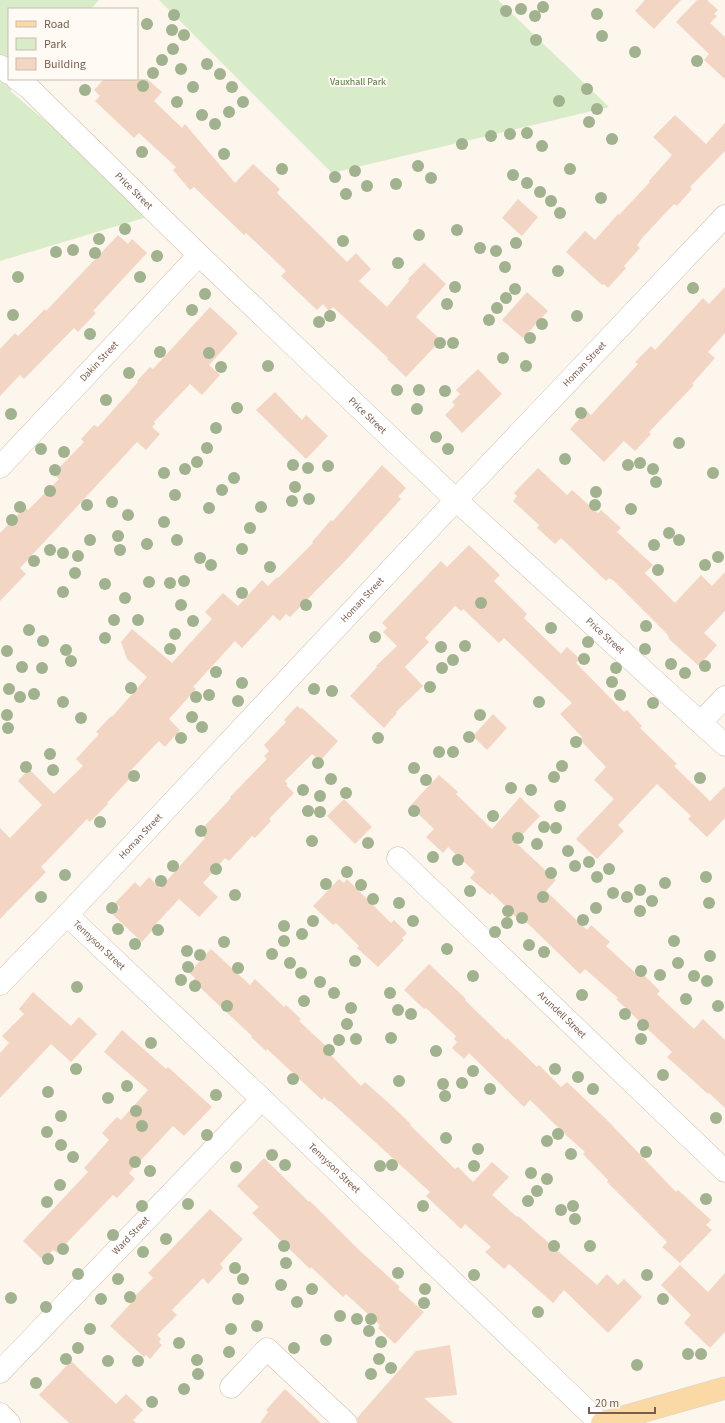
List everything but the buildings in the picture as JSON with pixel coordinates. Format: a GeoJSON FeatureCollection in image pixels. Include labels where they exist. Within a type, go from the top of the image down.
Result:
{"type":"FeatureCollection","features":[{"type":"Feature","properties":{"kind":"main road"},"geometry":{"type":"LineString","coordinates":[[601,1423],[725,1388]]}},
{"type":"Feature","properties":{"kind":"street"},"geometry":{"type":"LineString","coordinates":[[0,66],[8,72]]}},
{"type":"Feature","properties":{"kind":"street","name":"Price Street"},"geometry":{"type":"LineString","coordinates":[[18,80],[28,87],[199,255],[456,500],[725,745]]}},
{"type":"Feature","properties":{"kind":"street","name":"Homan Street"},"geometry":{"type":"LineString","coordinates":[[0,984],[725,216]]}},
{"type":"Feature","properties":{"kind":"street","name":"Dakin Street"},"geometry":{"type":"LineString","coordinates":[[0,467],[199,255]]}},
{"type":"Feature","properties":{"kind":"street"},"geometry":{"type":"LineString","coordinates":[[701,722],[725,697]]}},
{"type":"Feature","properties":{"kind":"street","name":"Arundell Street"},"geometry":{"type":"LineString","coordinates":[[398,858],[725,1171]]}},
{"type":"Feature","properties":{"kind":"street","name":"Tennyson Street"},"geometry":{"type":"LineString","coordinates":[[66,915],[262,1099],[601,1423]]}},
{"type":"Feature","properties":{"kind":"street","name":"Ward Street"},"geometry":{"type":"LineString","coordinates":[[0,1372],[262,1099]]}},
{"type":"Feature","properties":{"kind":"street"},"geometry":{"type":"LineString","coordinates":[[231,1387],[267,1349],[346,1423]]}},
{"type":"Feature","properties":{"kind":"street"},"geometry":{"type":"LineString","coordinates":[[0,1414],[9,1423]]}},
{"type":"Feature","properties":{"kind":"green space"},"geometry":{"type":"Polygon","coordinates":[[[0,0],[99,0],[92,8],[8,8],[8,80],[23,80],[10,91],[157,214],[0,261],[0,0]]]}},
{"type":"Feature","properties":{"kind":"green space","name":"Vauxhall Park"},"geometry":{"type":"Polygon","coordinates":[[[159,0],[498,0],[609,107],[332,173],[159,0]]]}}]}
